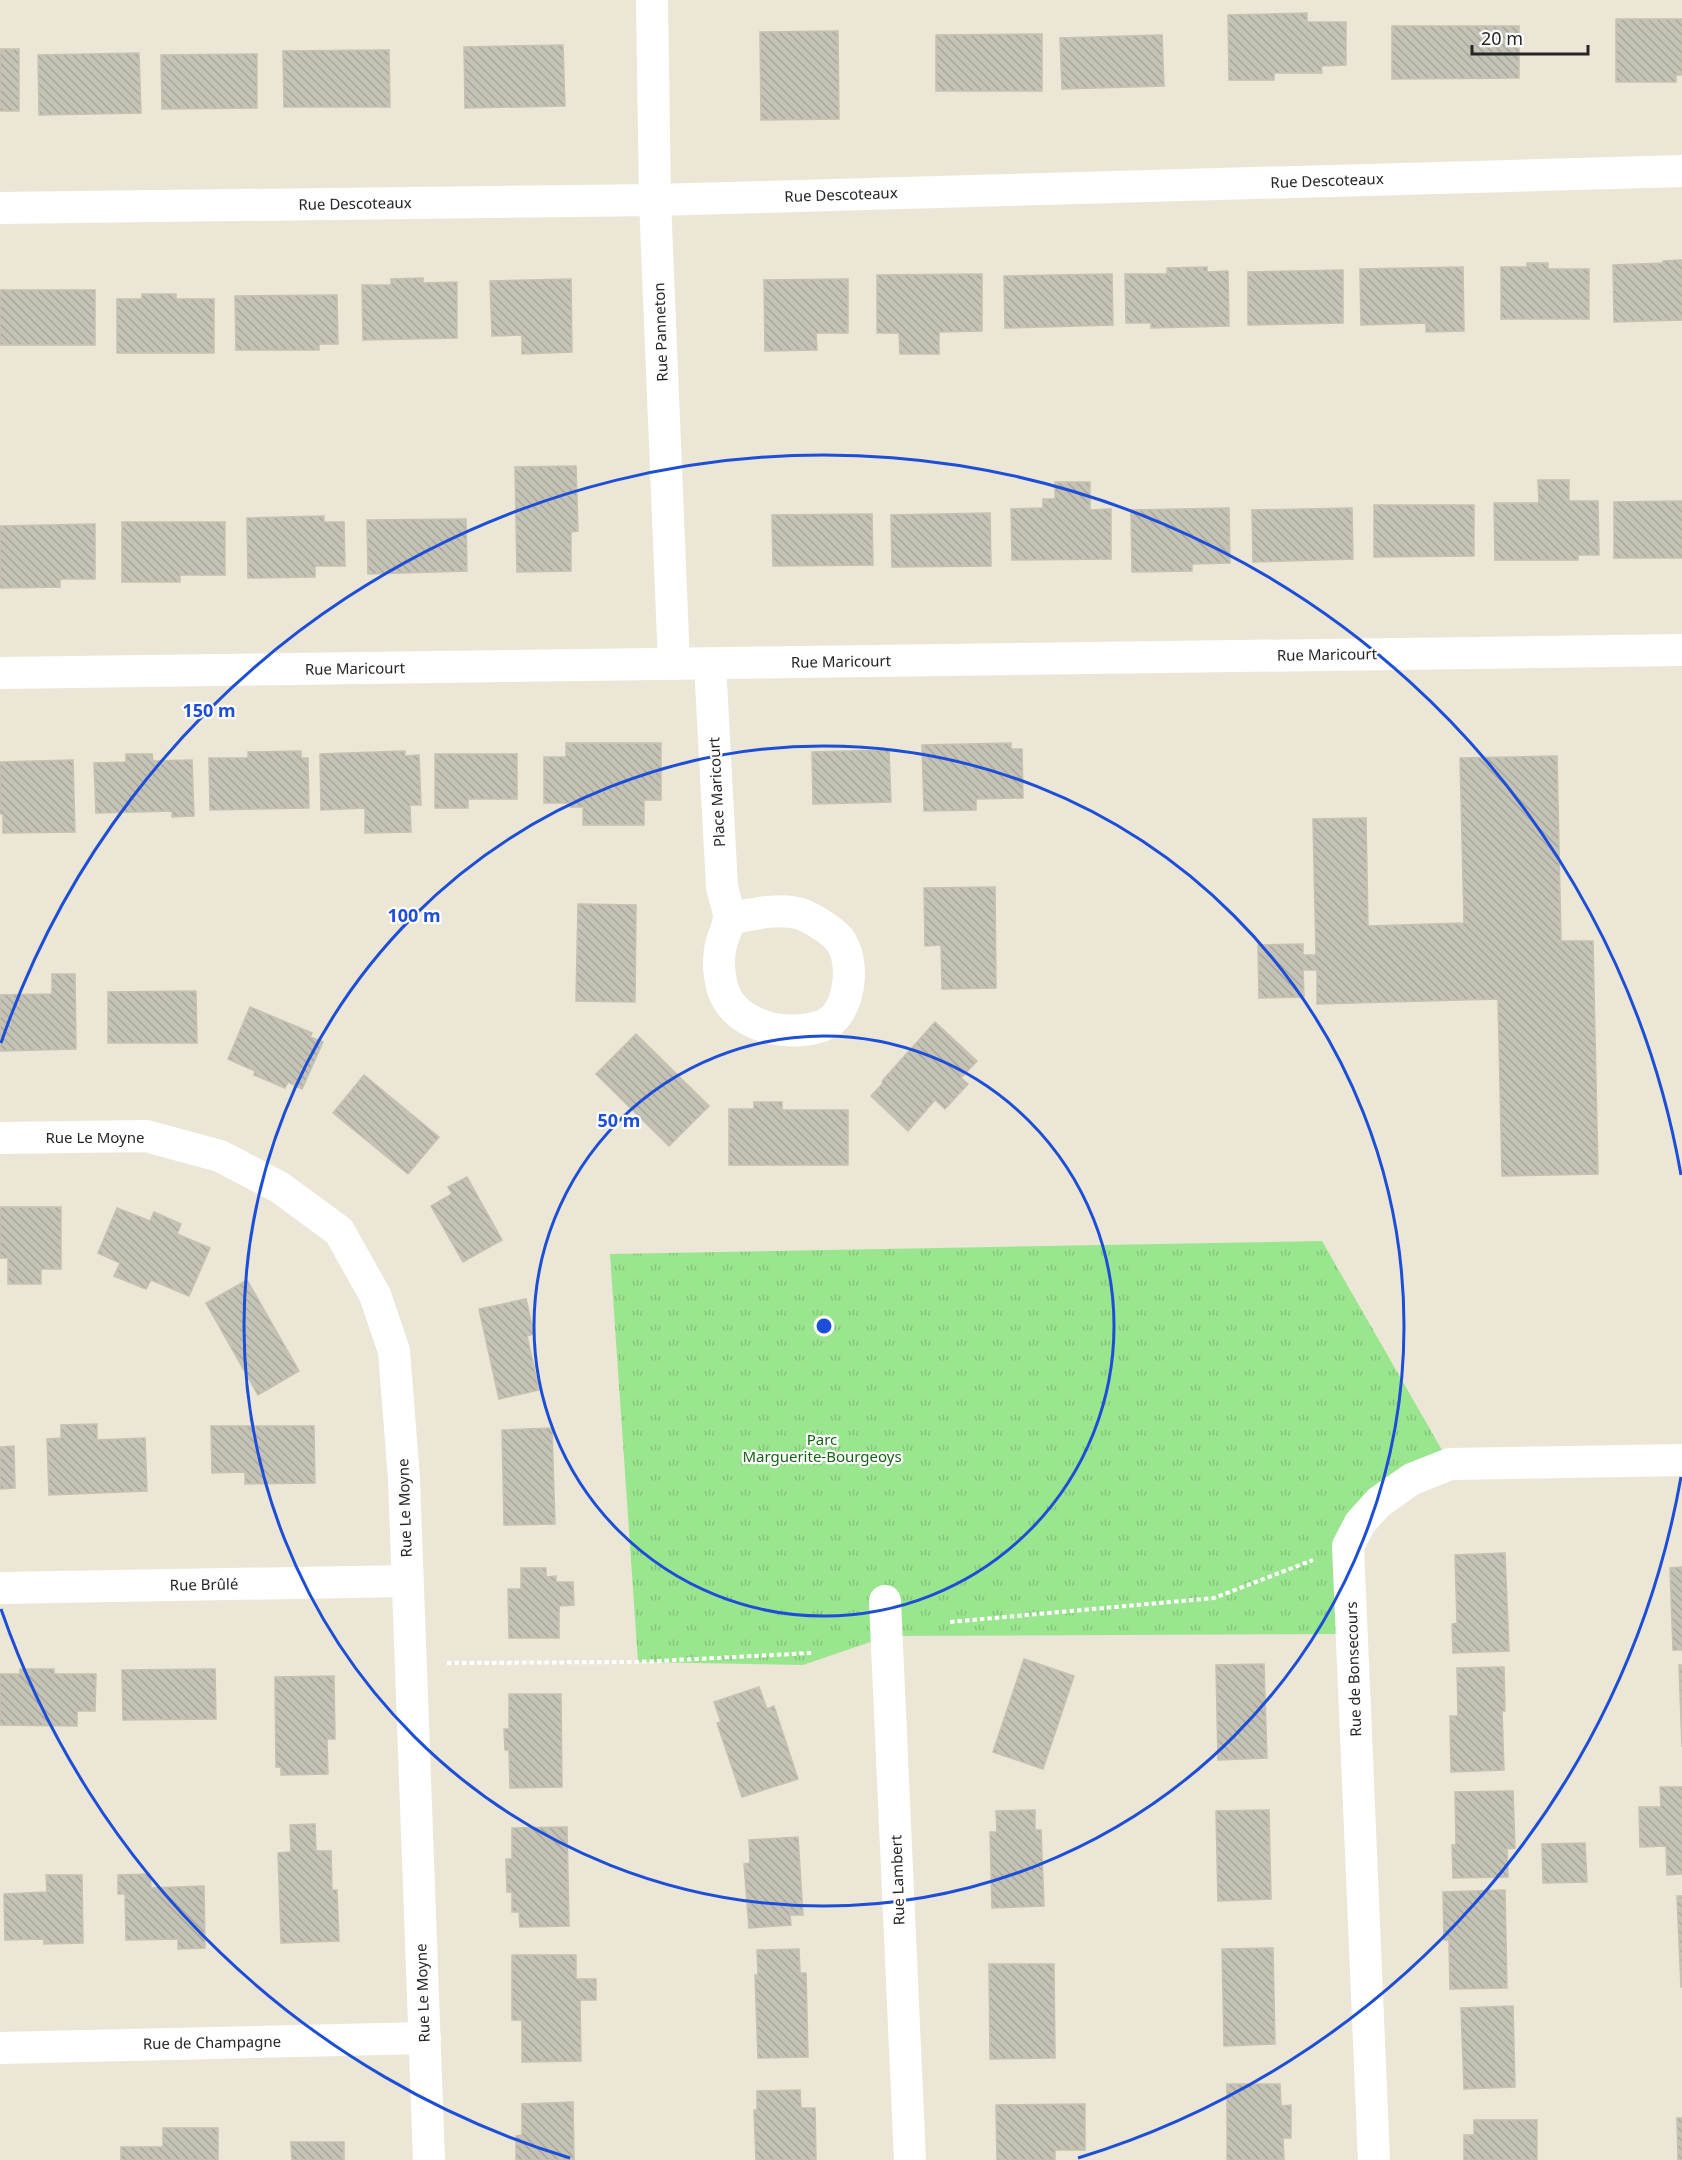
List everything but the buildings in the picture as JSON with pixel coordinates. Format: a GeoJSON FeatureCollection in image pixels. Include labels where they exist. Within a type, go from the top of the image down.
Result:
{"type":"FeatureCollection","features":[{"type":"Feature","properties":{"kind":"street","name":"Rue Panneton"},"geometry":{"type":"LineString","coordinates":[[652,0],[656,200],[674,664]]}},
{"type":"Feature","properties":{"kind":"street","name":"Rue Descoteaux"},"geometry":{"type":"LineString","coordinates":[[0,208],[656,200],[1682,171]]}},
{"type":"Feature","properties":{"kind":"street","name":"Rue Maricourt"},"geometry":{"type":"LineString","coordinates":[[0,673],[1682,650]]}},
{"type":"Feature","properties":{"kind":"street","name":"Place Maricourt"},"geometry":{"type":"LineString","coordinates":[[710,664],[722,887],[729,919],[720,948],[720,977],[729,1002],[751,1023],[779,1030],[808,1030],[832,1020],[845,999],[849,977],[847,955],[838,939],[823,926],[801,914],[768,912],[729,919]]}},
{"type":"Feature","properties":{"kind":"street","name":"Rue Le Moyne"},"geometry":{"type":"LineString","coordinates":[[0,1138],[146,1136],[220,1156],[279,1187],[339,1231],[375,1295],[394,1351],[404,1479],[429,2160]]}},
{"type":"Feature","properties":{"kind":"street"},"geometry":{"type":"LineString","coordinates":[[1348,1546],[1360,1523],[1379,1502],[1412,1479],[1450,1464],[1682,1460]]}},
{"type":"Feature","properties":{"kind":"street","name":"Rue de Bonsecours"},"geometry":{"type":"LineString","coordinates":[[1348,1546],[1374,2160]]}},
{"type":"Feature","properties":{"kind":"street","name":"Rue Brûlé"},"geometry":{"type":"LineString","coordinates":[[0,1588],[407,1581]]}},
{"type":"Feature","properties":{"kind":"street","name":"Rue Lambert"},"geometry":{"type":"LineString","coordinates":[[885,1601],[910,2160]]}},
{"type":"Feature","properties":{"kind":"street","name":"Rue de Champagne"},"geometry":{"type":"LineString","coordinates":[[0,2048],[425,2038]]}},
{"type":"Feature","properties":{"kind":"path"},"geometry":{"type":"LineString","coordinates":[[950,1622],[1214,1598],[1348,1546]]}},
{"type":"Feature","properties":{"kind":"path"},"geometry":{"type":"LineString","coordinates":[[410,1664],[638,1662],[811,1653]]}},
{"type":"Feature","properties":{"kind":"green space","name":"Parc Marguerite-Bourgeoys"},"geometry":{"type":"Polygon","coordinates":[[[1322,1241],[1450,1464],[1360,1523],[1352,1634],[888,1636],[803,1665],[638,1662],[610,1254],[1322,1241]]]}}]}
